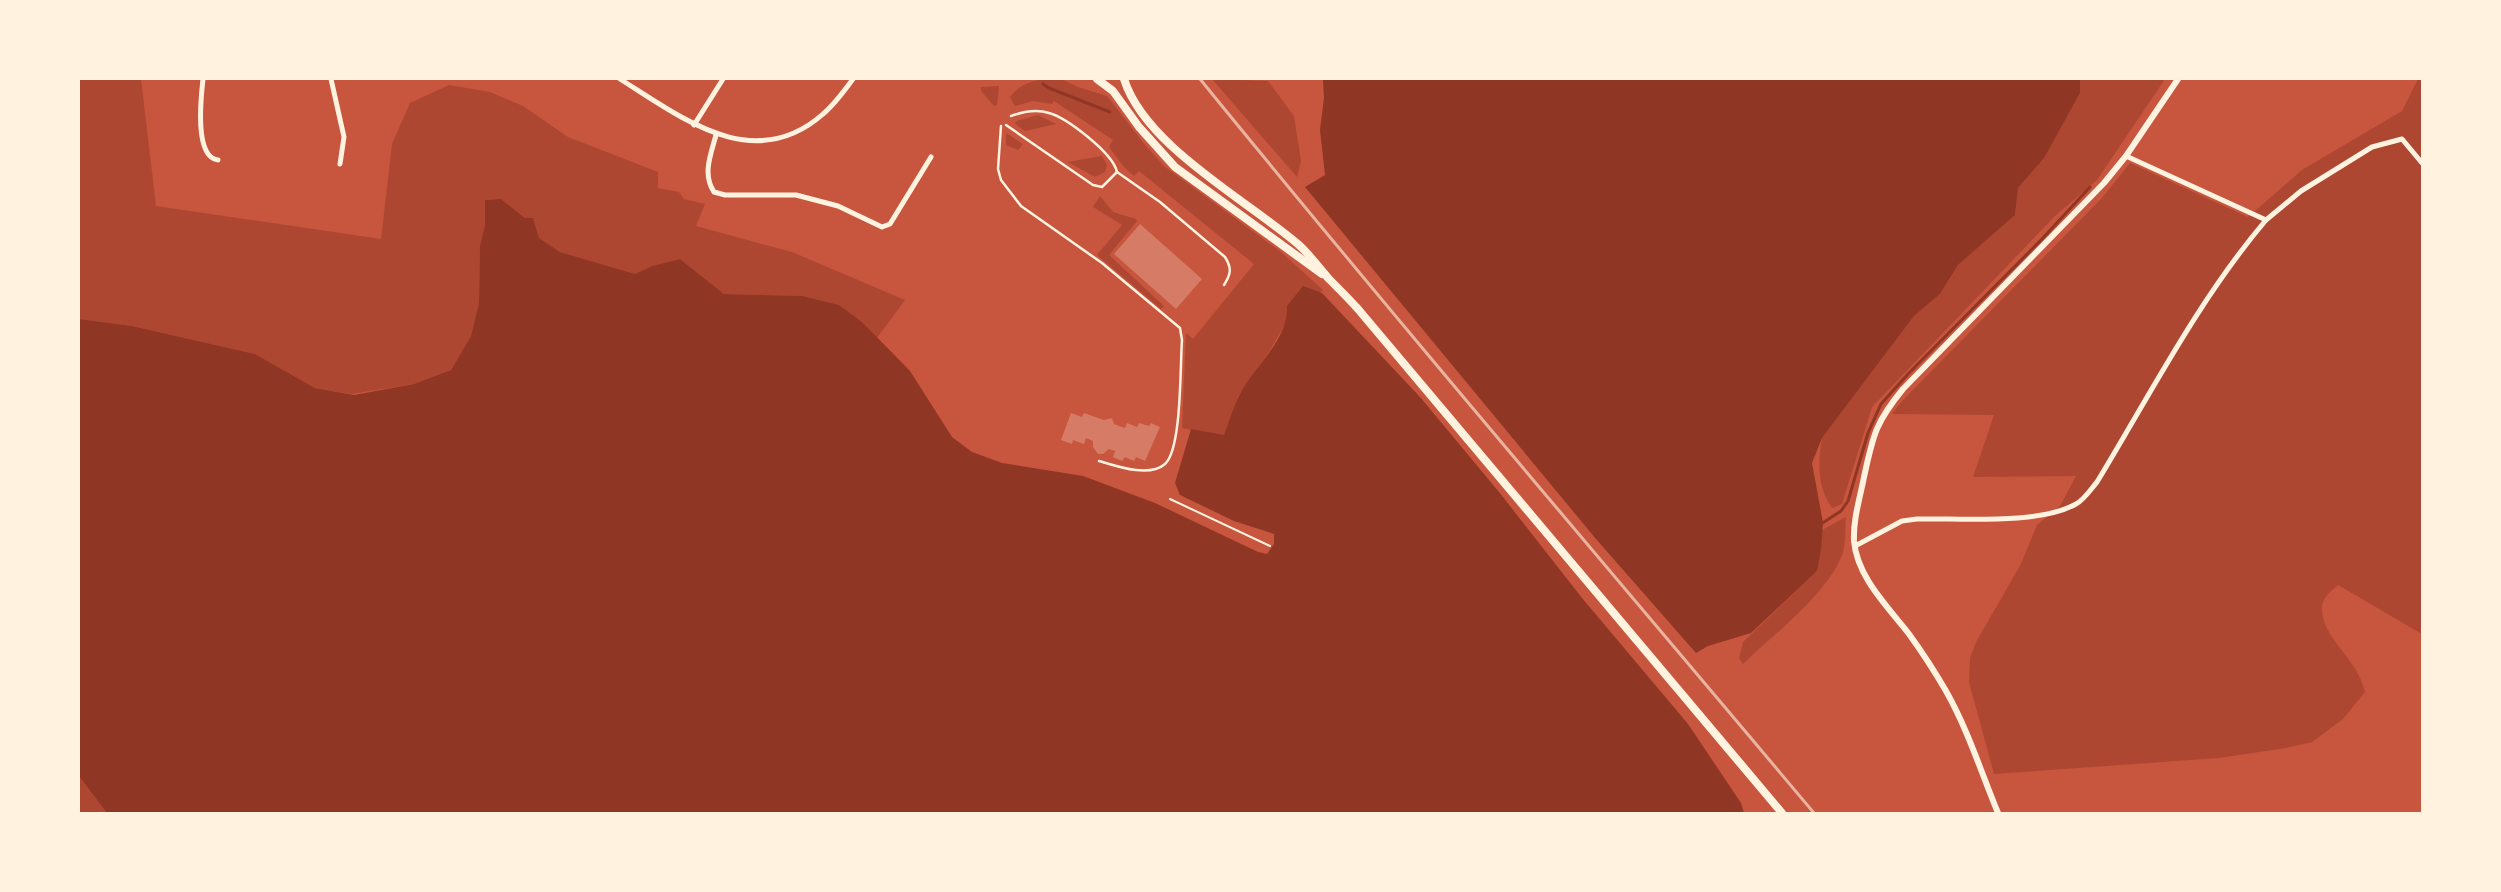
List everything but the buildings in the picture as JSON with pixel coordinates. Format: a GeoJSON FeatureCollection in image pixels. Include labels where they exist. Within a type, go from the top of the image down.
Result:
{"type":"FeatureCollection","features":[{"type":"Feature","properties":{"kind":"main road"},"geometry":{"type":"LineString","coordinates":[[1097,79],[1113,91],[1139,127],[1175,167],[1330,280]]}},
{"type":"Feature","properties":{"kind":"main road"},"geometry":{"type":"LineString","coordinates":[[1124,79],[1128,92],[1148,119],[1167,140],[1202,173],[1242,200],[1300,246],[1374,328],[1782,813]]}},
{"type":"Feature","properties":{"kind":"street"},"geometry":{"type":"LineString","coordinates":[[203,79],[202,142],[209,156],[218,160]]}},
{"type":"Feature","properties":{"kind":"street"},"geometry":{"type":"LineString","coordinates":[[331,79],[344,137],[340,164]]}},
{"type":"Feature","properties":{"kind":"street"},"geometry":{"type":"LineString","coordinates":[[620,79],[694,125],[716,134],[738,139],[768,140],[798,130],[824,114],[853,79]]}},
{"type":"Feature","properties":{"kind":"street"},"geometry":{"type":"LineString","coordinates":[[694,125],[723,79]]}},
{"type":"Feature","properties":{"kind":"street"},"geometry":{"type":"LineString","coordinates":[[1998,813],[1973,746],[1947,692],[1910,636],[1870,583],[1860,564],[1855,546],[1854,530],[1875,430],[1884,411],[1903,389],[2065,225],[2126,156],[2178,79]]}},
{"type":"Feature","properties":{"kind":"street"},"geometry":{"type":"LineString","coordinates":[[716,134],[707,170],[707,179],[714,192],[725,195],[796,195],[838,206],[882,227],[890,224],[931,157]]}},
{"type":"Feature","properties":{"kind":"street"},"geometry":{"type":"LineString","coordinates":[[1855,546],[1902,521],[1916,519],[2035,517],[2056,514],[2078,503],[2097,482],[2208,296],[2236,255],[2266,220],[2301,191],[2372,146],[2402,139],[2422,164]]}},
{"type":"Feature","properties":{"kind":"street"},"geometry":{"type":"LineString","coordinates":[[2126,156],[2266,220]]}},
{"type":"Feature","properties":{"kind":"lane"},"geometry":{"type":"LineString","coordinates":[[1011,116],[1033,112],[1049,113],[1101,146],[1116,164],[1117,172],[1160,202],[1225,257],[1231,266],[1230,274],[1224,285]]}},
{"type":"Feature","properties":{"kind":"lane"},"geometry":{"type":"LineString","coordinates":[[1006,125],[1093,185],[1102,187],[1117,172]]}},
{"type":"Feature","properties":{"kind":"lane"},"geometry":{"type":"LineString","coordinates":[[1001,126],[998,170],[1002,180],[1021,206],[1102,263],[1180,328],[1181,349],[1174,447],[1165,464],[1152,470],[1119,467],[1099,461]]}},
{"type":"Feature","properties":{"kind":"path"},"geometry":{"type":"LineString","coordinates":[[1170,499],[1270,546]]}},
{"type":"Feature","properties":{"kind":"shaded area"},"geometry":{"type":"Polygon","coordinates":[[[79,79],[141,79],[156,206],[381,239],[392,144],[410,103],[449,85],[490,92],[523,106],[568,137],[658,172],[658,188],[679,192],[684,199],[705,204],[696,226],[792,252],[905,300],[877,338],[862,322],[838,305],[803,296],[724,294],[680,259],[652,266],[635,274],[560,252],[539,238],[533,218],[525,218],[501,199],[485,200],[485,225],[480,246],[479,303],[471,336],[451,370],[414,384],[351,394],[315,388],[255,354],[132,326],[79,319],[79,79]]]}},
{"type":"Feature","properties":{"kind":"shaded area"},"geometry":{"type":"Polygon","coordinates":[[[1044,79],[1061,79],[1078,87],[1107,96],[1164,166],[1281,252],[1323,290],[1288,319],[1270,350],[1239,395],[1224,436],[1182,428],[1186,333],[1193,339],[1254,264],[1139,171],[1134,176],[1124,167],[1109,147],[1113,140],[1054,101],[1052,104],[1033,101],[1015,106],[1010,97],[1017,89],[1029,82],[1044,79]]]}},
{"type":"Feature","properties":{"kind":"shaded area"},"geometry":{"type":"Polygon","coordinates":[[[1212,79],[1268,81],[1294,116],[1301,161],[1297,177],[1212,79]]]}},
{"type":"Feature","properties":{"kind":"shaded area"},"geometry":{"type":"Polygon","coordinates":[[[1323,79],[2080,79],[2080,93],[2044,158],[2018,188],[2015,215],[1958,265],[1940,294],[1914,316],[1822,438],[1812,463],[1823,523],[1817,571],[1751,633],[1708,646],[1696,653],[1596,539],[1305,187],[1325,175],[1320,130],[1324,98],[1323,79]]]}},
{"type":"Feature","properties":{"kind":"shaded area"},"geometry":{"type":"Polygon","coordinates":[[[2080,79],[2165,79],[2097,180],[2055,216],[1872,407],[1842,504],[1832,508],[1821,483],[1820,456],[1822,438],[1914,316],[1940,294],[1958,265],[2015,215],[2018,188],[2044,157],[2080,93],[2080,79]]]}},
{"type":"Feature","properties":{"kind":"shaded area"},"geometry":{"type":"Polygon","coordinates":[[[2418,79],[2422,79],[2422,634],[2338,585],[2328,594],[2322,606],[2325,625],[2354,666],[2365,692],[2343,719],[2312,742],[2286,748],[2219,758],[1994,774],[1969,682],[1970,658],[1976,642],[2021,564],[2037,525],[2060,506],[2076,476],[1973,477],[1994,415],[1892,414],[1903,400],[2102,198],[2130,163],[2248,217],[2302,170],[2402,111],[2418,79]]]}},
{"type":"Feature","properties":{"kind":"shaded area"},"geometry":{"type":"Polygon","coordinates":[[[999,86],[997,105],[994,106],[981,91],[981,87],[999,86]]]}},
{"type":"Feature","properties":{"kind":"shaded area"},"geometry":{"type":"Polygon","coordinates":[[[1038,115],[1056,124],[1025,131],[1015,124],[1017,121],[1038,115]]]}},
{"type":"Feature","properties":{"kind":"shaded area"},"geometry":{"type":"Polygon","coordinates":[[[1006,133],[1023,144],[1018,150],[1006,145],[1006,133]]]}},
{"type":"Feature","properties":{"kind":"shaded area"},"geometry":{"type":"Polygon","coordinates":[[[1102,156],[1107,165],[1105,172],[1095,177],[1068,162],[1102,156]]]}},
{"type":"Feature","properties":{"kind":"shaded area"},"geometry":{"type":"Polygon","coordinates":[[[1100,196],[1113,212],[1136,219],[1137,221],[1109,255],[1164,306],[1161,309],[1097,255],[1122,225],[1093,207],[1100,196]]]}},
{"type":"Feature","properties":{"kind":"shaded area"},"geometry":{"type":"Polygon","coordinates":[[[501,199],[525,218],[533,218],[539,238],[560,252],[635,274],[652,266],[680,259],[724,294],[803,296],[839,305],[862,322],[910,371],[952,437],[972,452],[1002,463],[1083,476],[1155,503],[1258,552],[1267,554],[1274,544],[1274,534],[1234,521],[1180,495],[1175,483],[1191,429],[1224,435],[1245,385],[1269,353],[1282,330],[1287,306],[1303,286],[1322,293],[1420,397],[1499,492],[1582,598],[1688,724],[1741,803],[1744,813],[107,813],[79,776],[79,319],[132,326],[255,354],[315,388],[354,395],[414,384],[451,370],[471,336],[479,303],[480,246],[485,225],[485,200],[501,199]]]}},
{"type":"Feature","properties":{"kind":"shaded area"},"geometry":{"type":"Polygon","coordinates":[[[1846,517],[1843,552],[1827,582],[1800,612],[1743,664],[1739,658],[1743,642],[1817,571],[1822,530],[1846,517]]]}},
{"type":"Feature","properties":{"kind":"shaded area"},"geometry":{"type":"Polygon","coordinates":[[[79,776],[107,812],[107,813],[79,813],[79,776]]]}},
{"type":"Feature","properties":{"kind":"waterway"},"geometry":{"type":"LineString","coordinates":[[1043,84],[1110,112]]}},
{"type":"Feature","properties":{"kind":"waterway"},"geometry":{"type":"LineString","coordinates":[[1821,524],[1841,511],[1848,501],[1868,433],[1881,404],[1908,374],[2042,239],[2090,187]]}},
{"type":"Feature","properties":{"kind":"railway"},"geometry":{"type":"LineString","coordinates":[[1200,79],[1814,813]]}}]}
